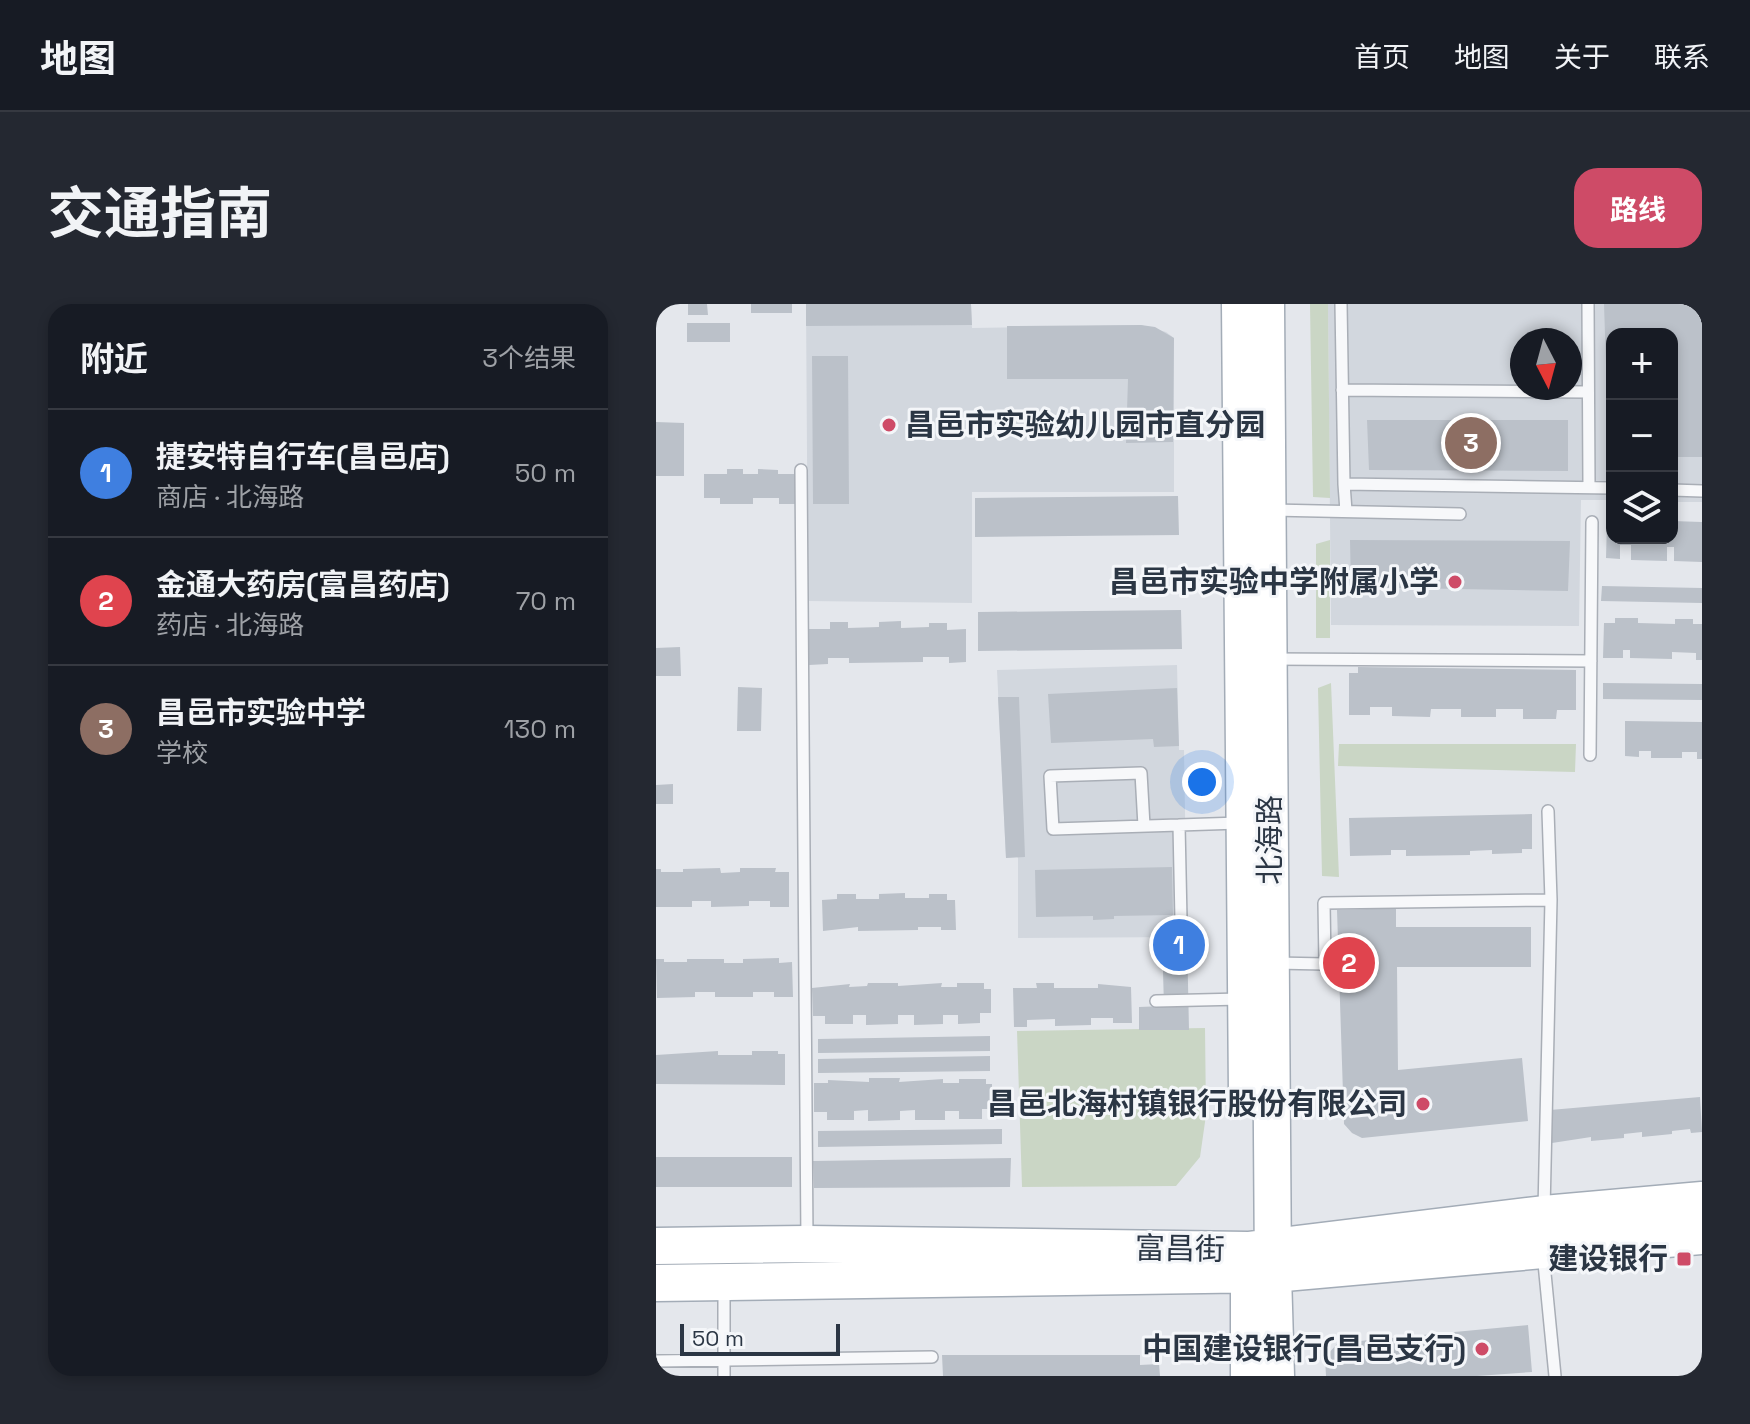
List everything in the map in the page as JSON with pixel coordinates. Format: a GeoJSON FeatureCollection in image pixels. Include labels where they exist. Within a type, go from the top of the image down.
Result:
{"type":"FeatureCollection","features":[{"type":"Feature","properties":{"kind":"main road","name":"北海路"},"geometry":{"type":"LineString","coordinates":[[1240,304],[1246,999],[1261,1261],[1276,1376]]}},
{"type":"Feature","properties":{"kind":"main road","name":"北海路"},"geometry":{"type":"LineString","coordinates":[[1249,1376],[1261,1261],[1271,963],[1266,304]]}},
{"type":"Feature","properties":{"kind":"main road","name":"富昌街"},"geometry":{"type":"LineString","coordinates":[[656,1246],[807,1244],[1261,1261],[1544,1214],[1702,1200]]}},
{"type":"Feature","properties":{"kind":"main road","name":"富昌街"},"geometry":{"type":"LineString","coordinates":[[656,1283],[1543,1250],[1702,1236]]}},
{"type":"Feature","properties":{"kind":"lane"},"geometry":{"type":"LineString","coordinates":[[1341,304],[1346,511]]}},
{"type":"Feature","properties":{"kind":"lane"},"geometry":{"type":"LineString","coordinates":[[1588,304],[1589,487]]}},
{"type":"Feature","properties":{"kind":"lane"},"geometry":{"type":"LineString","coordinates":[[1342,390],[1587,392]]}},
{"type":"Feature","properties":{"kind":"lane"},"geometry":{"type":"LineString","coordinates":[[801,470],[807,1244]]}},
{"type":"Feature","properties":{"kind":"lane"},"geometry":{"type":"LineString","coordinates":[[1344,484],[1606,488]]}},
{"type":"Feature","properties":{"kind":"lane"},"geometry":{"type":"LineString","coordinates":[[1678,490],[1702,491]]}},
{"type":"Feature","properties":{"kind":"lane"},"geometry":{"type":"LineString","coordinates":[[1268,510],[1460,514]]}},
{"type":"Feature","properties":{"kind":"lane"},"geometry":{"type":"LineString","coordinates":[[1590,755],[1592,522]]}},
{"type":"Feature","properties":{"kind":"lane"},"geometry":{"type":"LineString","coordinates":[[1269,659],[1591,661]]}},
{"type":"Feature","properties":{"kind":"lane"},"geometry":{"type":"LineString","coordinates":[[1144,826],[1141,773],[1050,776],[1053,829],[1179,825],[1244,822]]}},
{"type":"Feature","properties":{"kind":"lane"},"geometry":{"type":"LineString","coordinates":[[1544,1214],[1551,900],[1548,811]]}},
{"type":"Feature","properties":{"kind":"lane"},"geometry":{"type":"LineString","coordinates":[[1179,825],[1181,920]]}},
{"type":"Feature","properties":{"kind":"lane"},"geometry":{"type":"LineString","coordinates":[[1271,963],[1325,964],[1324,903],[1551,900]]}},
{"type":"Feature","properties":{"kind":"lane"},"geometry":{"type":"LineString","coordinates":[[1156,1001],[1246,999]]}},
{"type":"Feature","properties":{"kind":"lane"},"geometry":{"type":"LineString","coordinates":[[1543,1250],[1555,1376]]}},
{"type":"Feature","properties":{"kind":"lane"},"geometry":{"type":"LineString","coordinates":[[724,1282],[724,1376]]}},
{"type":"Feature","properties":{"kind":"lane"},"geometry":{"type":"LineString","coordinates":[[656,1361],[932,1357]]}},
{"type":"Feature","properties":{"kind":"shaded area"},"geometry":{"type":"Polygon","coordinates":[[[806,304],[971,304],[972,328],[1141,325],[1166,332],[1174,338],[1174,492],[972,492],[972,603],[808,601],[806,304]]]}},
{"type":"Feature","properties":{"kind":"shaded area"},"geometry":{"type":"Polygon","coordinates":[[[1328,304],[1702,304],[1702,502],[1678,502],[1678,328],[1606,328],[1606,500],[1581,500],[1579,626],[1331,625],[1328,304]]]}},
{"type":"Feature","properties":{"kind":"shaded area"},"geometry":{"type":"Polygon","coordinates":[[[1177,665],[1179,750],[1184,750],[1187,937],[1018,938],[1018,857],[1006,858],[997,670],[1177,665]]]}},
{"type":"Feature","properties":{"kind":"green space"},"geometry":{"type":"Polygon","coordinates":[[[1310,304],[1328,304],[1330,498],[1313,497],[1310,304]]]}},
{"type":"Feature","properties":{"kind":"green space"},"geometry":{"type":"Polygon","coordinates":[[[1330,540],[1330,638],[1316,638],[1316,544],[1330,540]]]}},
{"type":"Feature","properties":{"kind":"green space"},"geometry":{"type":"Polygon","coordinates":[[[1331,683],[1339,877],[1322,876],[1318,688],[1331,683]]]}},
{"type":"Feature","properties":{"kind":"green space"},"geometry":{"type":"Polygon","coordinates":[[[1339,744],[1576,744],[1575,772],[1338,766],[1339,744]]]}},
{"type":"Feature","properties":{"kind":"green space"},"geometry":{"type":"Polygon","coordinates":[[[1205,1028],[1206,1115],[1200,1157],[1176,1186],[1022,1187],[1017,1031],[1205,1028]]]}},
{"type":"Feature","properties":{"kind":"building"},"geometry":{"type":"Polygon","coordinates":[[[688,304],[707,304],[708,315],[688,315],[688,304]]]}},
{"type":"Feature","properties":{"kind":"building"},"geometry":{"type":"Polygon","coordinates":[[[751,304],[792,304],[792,313],[751,313],[751,304]]]}},
{"type":"Feature","properties":{"kind":"building"},"geometry":{"type":"Polygon","coordinates":[[[806,304],[971,304],[972,325],[806,326],[806,304]]]}},
{"type":"Feature","properties":{"kind":"building"},"geometry":{"type":"Polygon","coordinates":[[[1604,304],[1702,304],[1702,457],[1678,457],[1678,328],[1606,328],[1606,365],[1604,304]]]}},
{"type":"Feature","properties":{"kind":"building"},"geometry":{"type":"Polygon","coordinates":[[[687,323],[730,323],[730,342],[687,342],[687,323]]]}},
{"type":"Feature","properties":{"kind":"building"},"geometry":{"type":"Polygon","coordinates":[[[1007,326],[1155,327],[1174,338],[1173,442],[1126,443],[1128,379],[1007,379],[1007,326]]]}},
{"type":"Feature","properties":{"kind":"building"},"geometry":{"type":"Polygon","coordinates":[[[812,356],[848,356],[849,504],[813,504],[812,356]]]}},
{"type":"Feature","properties":{"kind":"building"},"geometry":{"type":"Polygon","coordinates":[[[1367,420],[1568,420],[1568,471],[1369,470],[1367,420]]]}},
{"type":"Feature","properties":{"kind":"building"},"geometry":{"type":"Polygon","coordinates":[[[656,422],[684,423],[684,476],[656,476],[656,422]]]}},
{"type":"Feature","properties":{"kind":"building"},"geometry":{"type":"Polygon","coordinates":[[[727,469],[743,469],[743,474],[758,474],[758,469],[778,470],[778,474],[798,474],[798,504],[779,504],[779,498],[753,498],[753,504],[720,504],[720,498],[704,498],[704,474],[727,474],[727,469]]]}},
{"type":"Feature","properties":{"kind":"building"},"geometry":{"type":"Polygon","coordinates":[[[1178,496],[1179,535],[975,537],[975,498],[1178,496]]]}},
{"type":"Feature","properties":{"kind":"building"},"geometry":{"type":"Polygon","coordinates":[[[1678,521],[1702,522],[1702,562],[1674,561],[1674,547],[1667,547],[1667,561],[1631,560],[1631,545],[1620,545],[1620,559],[1606,558],[1606,544],[1678,544],[1678,521]]]}},
{"type":"Feature","properties":{"kind":"building"},"geometry":{"type":"Polygon","coordinates":[[[1350,540],[1570,541],[1568,591],[1351,587],[1350,540]]]}},
{"type":"Feature","properties":{"kind":"building"},"geometry":{"type":"Polygon","coordinates":[[[1602,586],[1702,588],[1702,603],[1601,601],[1602,586]]]}},
{"type":"Feature","properties":{"kind":"building"},"geometry":{"type":"Polygon","coordinates":[[[1181,610],[1182,649],[978,651],[978,612],[1181,610]]]}},
{"type":"Feature","properties":{"kind":"building"},"geometry":{"type":"Polygon","coordinates":[[[1615,618],[1638,618],[1638,623],[1675,624],[1675,619],[1693,619],[1693,624],[1702,624],[1702,660],[1696,660],[1696,653],[1672,652],[1672,659],[1630,658],[1630,650],[1623,650],[1623,658],[1603,658],[1604,623],[1615,623],[1615,618]]]}},
{"type":"Feature","properties":{"kind":"building"},"geometry":{"type":"Polygon","coordinates":[[[901,621],[901,628],[947,623],[947,630],[966,629],[966,662],[949,663],[949,657],[923,657],[923,662],[849,663],[849,658],[828,658],[828,664],[809,665],[808,629],[830,629],[830,622],[848,622],[848,628],[879,627],[879,622],[901,621]]]}},
{"type":"Feature","properties":{"kind":"building"},"geometry":{"type":"Polygon","coordinates":[[[680,647],[681,676],[656,676],[656,648],[680,647]]]}},
{"type":"Feature","properties":{"kind":"building"},"geometry":{"type":"Polygon","coordinates":[[[1358,667],[1576,670],[1576,710],[1557,710],[1556,719],[1523,719],[1523,709],[1496,709],[1496,717],[1461,717],[1461,709],[1431,709],[1430,717],[1392,716],[1392,707],[1370,707],[1370,715],[1349,715],[1349,673],[1358,673],[1358,667]]]}},
{"type":"Feature","properties":{"kind":"building"},"geometry":{"type":"Polygon","coordinates":[[[1603,683],[1702,684],[1702,700],[1603,699],[1603,683]]]}},
{"type":"Feature","properties":{"kind":"building"},"geometry":{"type":"Polygon","coordinates":[[[738,687],[762,688],[761,731],[737,731],[738,687]]]}},
{"type":"Feature","properties":{"kind":"building"},"geometry":{"type":"Polygon","coordinates":[[[1177,688],[1179,746],[1154,747],[1153,739],[1051,743],[1048,694],[1177,688]]]}},
{"type":"Feature","properties":{"kind":"building"},"geometry":{"type":"Polygon","coordinates":[[[998,697],[1019,697],[1025,857],[1006,858],[998,697]]]}},
{"type":"Feature","properties":{"kind":"building"},"geometry":{"type":"Polygon","coordinates":[[[1625,721],[1702,722],[1702,759],[1697,759],[1697,752],[1682,752],[1682,758],[1651,758],[1651,751],[1639,751],[1639,757],[1625,756],[1625,721]]]}},
{"type":"Feature","properties":{"kind":"building"},"geometry":{"type":"Polygon","coordinates":[[[673,784],[673,804],[656,804],[656,785],[673,784]]]}},
{"type":"Feature","properties":{"kind":"building"},"geometry":{"type":"Polygon","coordinates":[[[1532,814],[1532,849],[1522,849],[1522,853],[1492,854],[1492,850],[1470,851],[1470,855],[1406,856],[1406,850],[1391,850],[1391,855],[1350,856],[1349,818],[1532,814]]]}},
{"type":"Feature","properties":{"kind":"building"},"geometry":{"type":"Polygon","coordinates":[[[1172,867],[1173,915],[1114,916],[1114,919],[1093,920],[1093,916],[1036,917],[1035,870],[1172,867]]]}},
{"type":"Feature","properties":{"kind":"building"},"geometry":{"type":"Polygon","coordinates":[[[720,868],[721,873],[740,872],[740,868],[776,868],[775,872],[789,872],[789,907],[770,907],[770,901],[749,901],[749,906],[711,907],[711,901],[692,901],[692,907],[656,907],[656,869],[661,869],[661,872],[683,872],[683,869],[720,868]]]}},
{"type":"Feature","properties":{"kind":"building"},"geometry":{"type":"Polygon","coordinates":[[[905,893],[905,898],[947,894],[947,900],[955,900],[956,930],[918,927],[918,930],[858,931],[858,927],[823,931],[822,900],[837,899],[837,894],[856,894],[856,899],[879,899],[879,894],[905,893]]]}},
{"type":"Feature","properties":{"kind":"building"},"geometry":{"type":"Polygon","coordinates":[[[1396,908],[1396,927],[1531,927],[1531,967],[1397,967],[1398,1070],[1522,1058],[1528,1121],[1362,1138],[1344,1124],[1337,910],[1396,908]]]}},
{"type":"Feature","properties":{"kind":"building"},"geometry":{"type":"Polygon","coordinates":[[[1162,937],[1187,937],[1189,1030],[1139,1030],[1139,1007],[1164,1006],[1162,937]]]}},
{"type":"Feature","properties":{"kind":"building"},"geometry":{"type":"Polygon","coordinates":[[[779,958],[779,963],[792,962],[793,997],[774,997],[774,992],[753,992],[753,997],[715,997],[715,992],[695,992],[695,997],[657,998],[656,959],[687,962],[687,959],[724,959],[724,963],[743,963],[743,959],[779,958]]]}},
{"type":"Feature","properties":{"kind":"building"},"geometry":{"type":"Polygon","coordinates":[[[868,983],[898,983],[898,986],[942,983],[941,987],[957,987],[957,983],[984,983],[984,989],[991,989],[991,1013],[980,1013],[980,1023],[958,1024],[958,1015],[943,1015],[943,1024],[914,1025],[914,1015],[898,1015],[898,1024],[866,1025],[866,1015],[853,1015],[853,1024],[825,1024],[825,1016],[813,1016],[812,988],[850,984],[849,987],[867,986],[868,983]]]}},
{"type":"Feature","properties":{"kind":"building"},"geometry":{"type":"Polygon","coordinates":[[[1036,983],[1054,983],[1054,988],[1098,988],[1098,984],[1131,987],[1132,1023],[1113,1023],[1113,1018],[1091,1018],[1091,1025],[1055,1026],[1055,1019],[1027,1020],[1027,1027],[1014,1027],[1013,988],[1037,988],[1036,983]]]}},
{"type":"Feature","properties":{"kind":"building"},"geometry":{"type":"Polygon","coordinates":[[[990,1036],[990,1051],[818,1053],[818,1039],[990,1036]]]}},
{"type":"Feature","properties":{"kind":"building"},"geometry":{"type":"Polygon","coordinates":[[[718,1051],[718,1055],[752,1055],[752,1051],[785,1054],[785,1085],[656,1084],[656,1055],[718,1051]]]}},
{"type":"Feature","properties":{"kind":"building"},"geometry":{"type":"Polygon","coordinates":[[[990,1056],[990,1071],[818,1073],[818,1059],[990,1056]]]}},
{"type":"Feature","properties":{"kind":"building"},"geometry":{"type":"Polygon","coordinates":[[[869,1078],[900,1078],[899,1082],[943,1079],[943,1083],[959,1083],[959,1079],[986,1079],[986,1084],[992,1084],[992,1109],[982,1109],[982,1119],[959,1119],[959,1111],[945,1111],[945,1120],[915,1120],[915,1110],[900,1111],[900,1120],[868,1121],[868,1110],[854,1111],[854,1120],[827,1120],[827,1112],[814,1112],[814,1083],[828,1083],[828,1080],[869,1082],[869,1078]]]}},
{"type":"Feature","properties":{"kind":"building"},"geometry":{"type":"Polygon","coordinates":[[[1700,1097],[1702,1132],[1691,1133],[1690,1129],[1642,1137],[1642,1132],[1624,1134],[1624,1138],[1591,1141],[1591,1137],[1552,1143],[1550,1110],[1700,1097]]]}},
{"type":"Feature","properties":{"kind":"building"},"geometry":{"type":"Polygon","coordinates":[[[1002,1129],[1002,1144],[818,1147],[818,1131],[1002,1129]]]}},
{"type":"Feature","properties":{"kind":"building"},"geometry":{"type":"Polygon","coordinates":[[[656,1157],[792,1157],[792,1187],[656,1187],[656,1157]]]}},
{"type":"Feature","properties":{"kind":"building"},"geometry":{"type":"Polygon","coordinates":[[[1011,1158],[1010,1187],[814,1188],[813,1161],[1011,1158]]]}},
{"type":"Feature","properties":{"kind":"building"},"geometry":{"type":"Polygon","coordinates":[[[1528,1325],[1532,1372],[1477,1376],[1326,1376],[1325,1357],[1338,1343],[1528,1325]]]}},
{"type":"Feature","properties":{"kind":"building"},"geometry":{"type":"Polygon","coordinates":[[[942,1355],[1140,1355],[1140,1365],[1159,1364],[1160,1376],[943,1376],[942,1355]]]}},
{"type":"Feature","properties":{"kind":"place","name":"昌邑市实验幼儿园市直分园"},"geometry":{"type":"Point","coordinates":[889,425]}},
{"type":"Feature","properties":{"kind":"place","name":"昌邑市实验中学"},"geometry":{"type":"Point","coordinates":[1471,443]}},
{"type":"Feature","properties":{"kind":"place","name":"昌邑市实验中学附属小学"},"geometry":{"type":"Point","coordinates":[1455,582]}},
{"type":"Feature","properties":{"kind":"place","name":"捷安特自行车(昌邑店)"},"geometry":{"type":"Point","coordinates":[1179,945]}},
{"type":"Feature","properties":{"kind":"place","name":"金通大药房(富昌药店)"},"geometry":{"type":"Point","coordinates":[1349,963]}},
{"type":"Feature","properties":{"kind":"place","name":"昌邑北海村镇银行股份有限公司"},"geometry":{"type":"Point","coordinates":[1423,1104]}},
{"type":"Feature","properties":{"kind":"place","name":"建设银行"},"geometry":{"type":"Point","coordinates":[1684,1259]}},
{"type":"Feature","properties":{"kind":"place","name":"中国建设银行(昌邑支行)"},"geometry":{"type":"Point","coordinates":[1482,1349]}}]}
